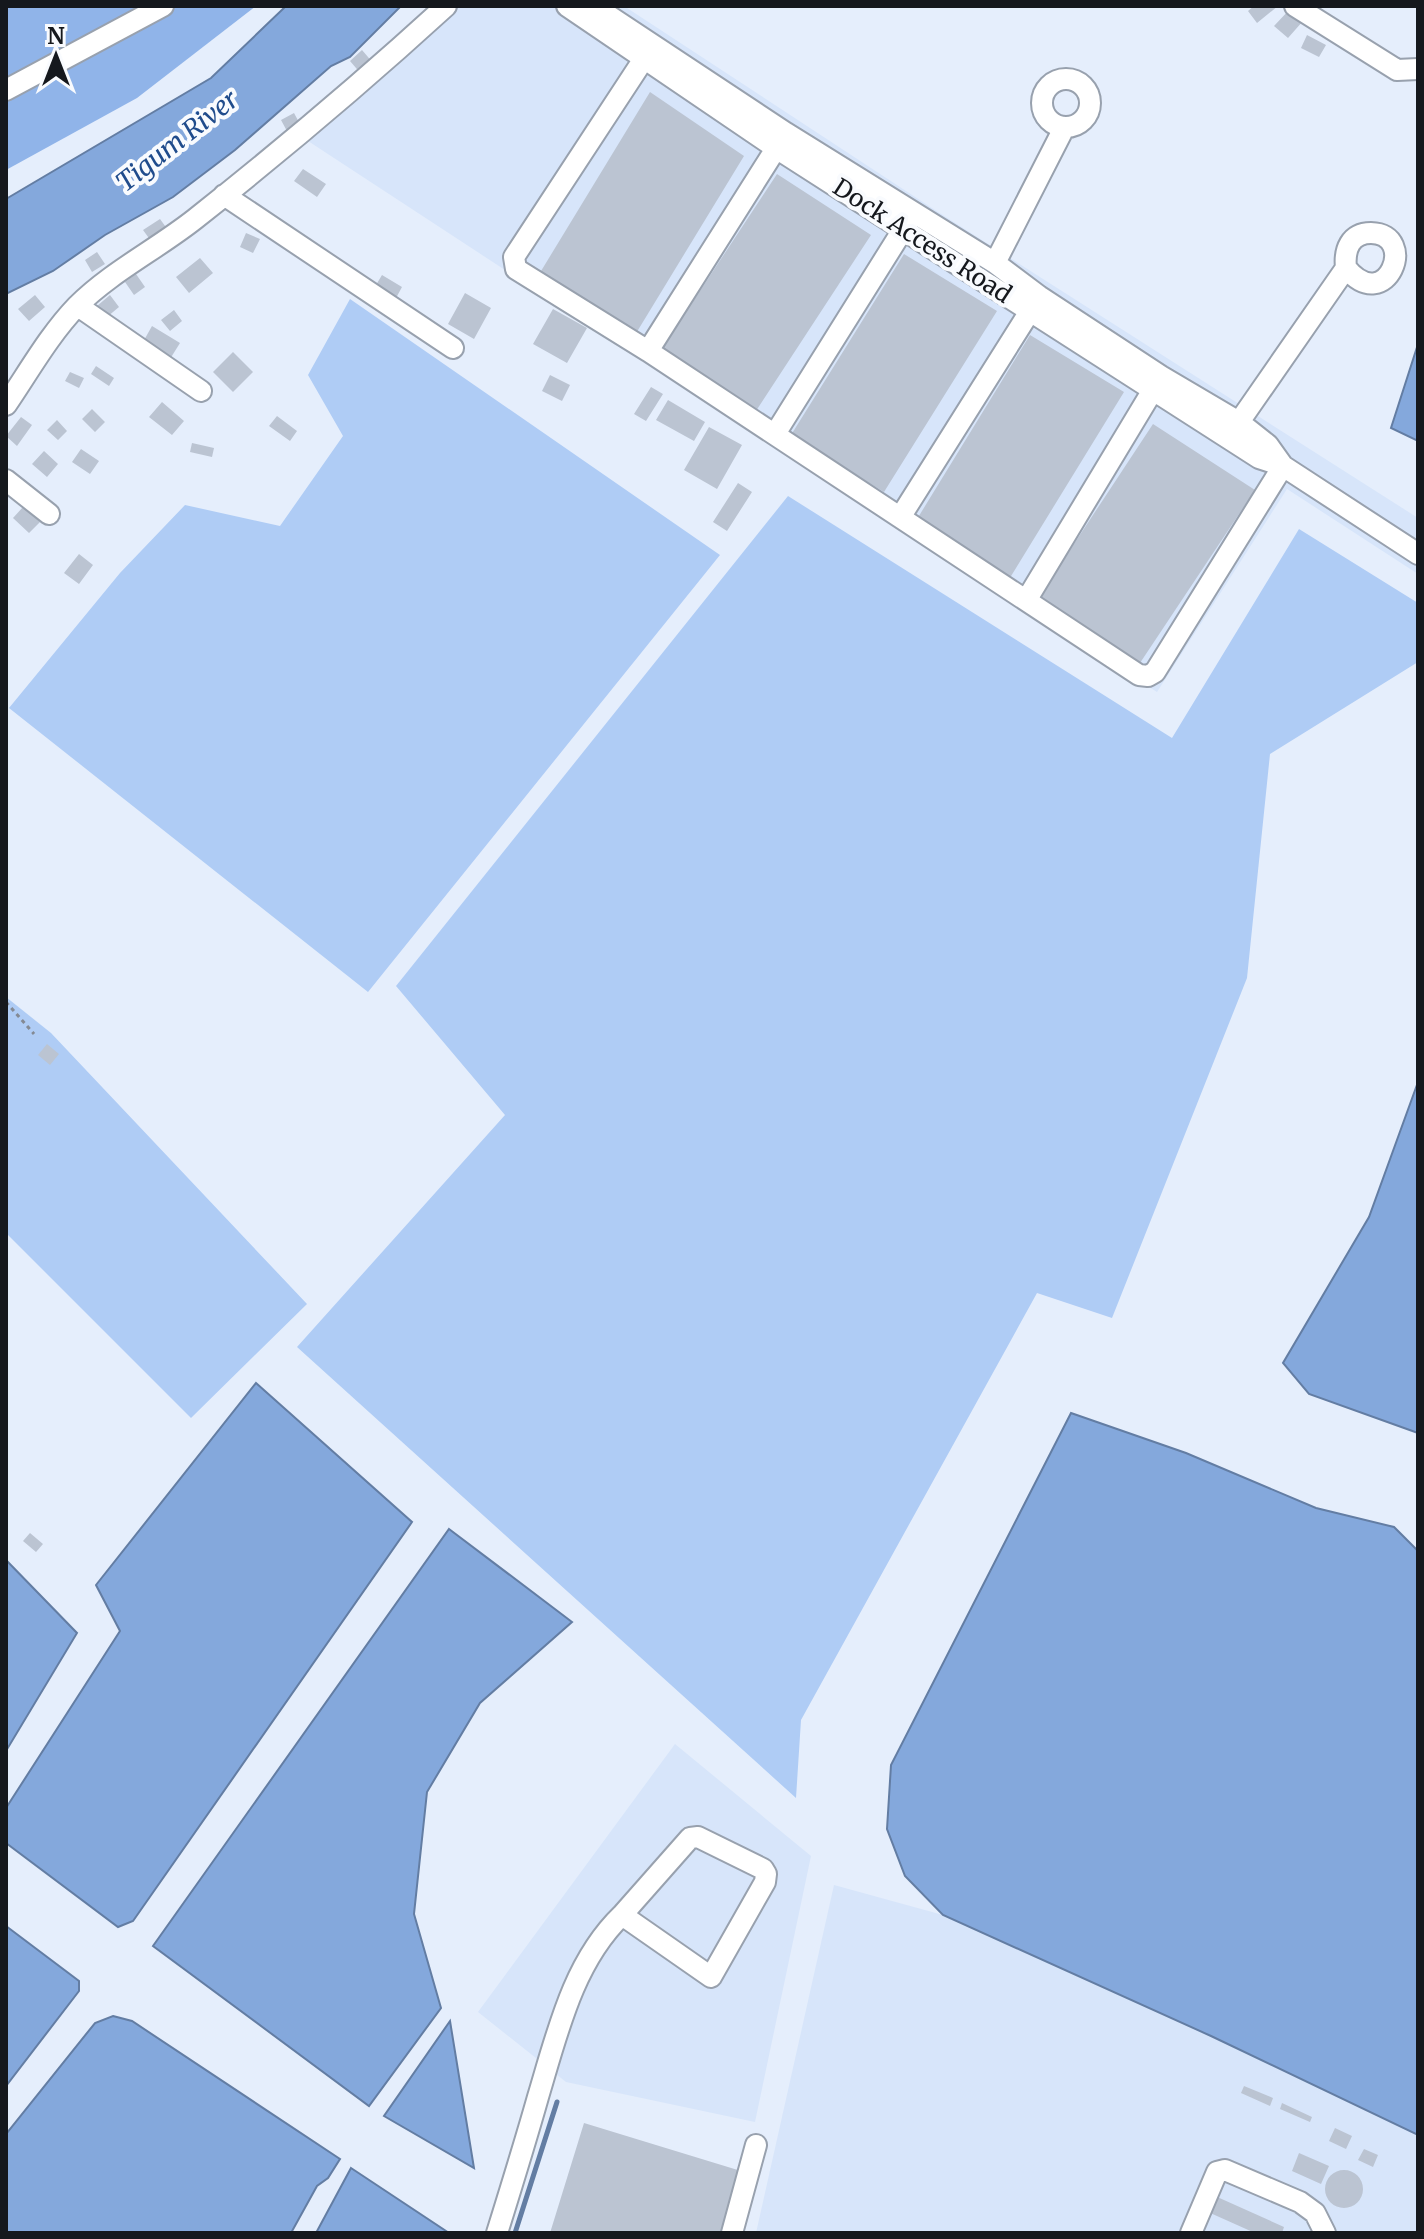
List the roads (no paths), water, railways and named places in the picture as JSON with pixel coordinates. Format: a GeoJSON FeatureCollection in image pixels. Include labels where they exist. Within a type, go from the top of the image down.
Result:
{"type":"FeatureCollection","features":[{"type":"Feature","properties":{"kind":"street"},"geometry":{"type":"LineString","coordinates":[[6,90],[163,6]]}},
{"type":"Feature","properties":{"kind":"street"},"geometry":{"type":"LineString","coordinates":[[6,405],[78,306],[224,195],[357,87],[446,6]]}},
{"type":"Feature","properties":{"kind":"street","name":"Dock Access Road"},"geometry":{"type":"LineString","coordinates":[[567,6],[649,52],[1157,383],[1259,458],[1283,466],[1418,554]]}},
{"type":"Feature","properties":{"kind":"street","name":"Dock Access Road"},"geometry":{"type":"LineString","coordinates":[[594,6],[649,52]]}},
{"type":"Feature","properties":{"kind":"street"},"geometry":{"type":"LineString","coordinates":[[1295,6],[1397,70],[1418,69]]}},
{"type":"Feature","properties":{"kind":"street"},"geometry":{"type":"LineString","coordinates":[[649,52],[514,257],[516,269],[648,351],[1139,675],[1148,676],[1155,672],[1283,466]]}},
{"type":"Feature","properties":{"kind":"street"},"geometry":{"type":"LineString","coordinates":[[995,263],[1064,128]]}},
{"type":"Feature","properties":{"kind":"street"},"geometry":{"type":"LineString","coordinates":[[648,351],[781,140]]}},
{"type":"Feature","properties":{"kind":"street"},"geometry":{"type":"LineString","coordinates":[[224,195],[453,348]]}},
{"type":"Feature","properties":{"kind":"street"},"geometry":{"type":"LineString","coordinates":[[775,434],[909,221]]}},
{"type":"Feature","properties":{"kind":"street","name":"Dock Access Road"},"geometry":{"type":"LineString","coordinates":[[909,221],[995,263],[1035,303]]}},
{"type":"Feature","properties":{"kind":"street"},"geometry":{"type":"LineString","coordinates":[[1239,422],[1346,268]]}},
{"type":"Feature","properties":{"kind":"street"},"geometry":{"type":"LineString","coordinates":[[901,516],[1035,303]]}},
{"type":"Feature","properties":{"kind":"street"},"geometry":{"type":"LineString","coordinates":[[78,306],[201,391]]}},
{"type":"Feature","properties":{"kind":"street"},"geometry":{"type":"LineString","coordinates":[[1027,599],[1157,383]]}},
{"type":"Feature","properties":{"kind":"street","name":"Dock Access Road"},"geometry":{"type":"LineString","coordinates":[[1157,383],[1239,422],[1268,445],[1283,466]]}},
{"type":"Feature","properties":{"kind":"street"},"geometry":{"type":"LineString","coordinates":[[6,480],[49,514]]}},
{"type":"Feature","properties":{"kind":"street"},"geometry":{"type":"LineString","coordinates":[[497,2233],[578,1978],[606,1932],[690,1838],[698,1837],[763,1869],[766,1874],[765,1882],[711,1977],[622,1915]]}},
{"type":"Feature","properties":{"kind":"street"},"geometry":{"type":"LineString","coordinates":[[732,2233],[756,2145]]}},
{"type":"Feature","properties":{"kind":"street"},"geometry":{"type":"LineString","coordinates":[[1191,2233],[1217,2172],[1225,2170],[1300,2202],[1315,2213],[1325,2233]]}},
{"type":"Feature","properties":{"kind":"water","name":"Tigum River"},"geometry":{"type":"Polygon","coordinates":[[[286,6],[401,6],[350,57],[331,66],[235,150],[173,197],[105,235],[53,271],[6,294],[6,199],[211,78],[286,6]]]}},
{"type":"Feature","properties":{"kind":"water"},"geometry":{"type":"Polygon","coordinates":[[[1418,344],[1418,441],[1391,428],[1418,344]]]}},
{"type":"Feature","properties":{"kind":"water"},"geometry":{"type":"Polygon","coordinates":[[[1418,1082],[1418,1433],[1309,1394],[1283,1363],[1369,1217],[1418,1082]]]}},
{"type":"Feature","properties":{"kind":"water"},"geometry":{"type":"Polygon","coordinates":[[[256,1383],[412,1522],[133,1921],[118,1927],[6,1843],[6,1808],[120,1631],[96,1585],[256,1383]]]}},
{"type":"Feature","properties":{"kind":"water"},"geometry":{"type":"Polygon","coordinates":[[[1071,1413],[1186,1453],[1316,1508],[1394,1527],[1418,1551],[1418,2135],[1211,2036],[943,1915],[905,1876],[887,1829],[891,1765],[1071,1413]]]}},
{"type":"Feature","properties":{"kind":"water"},"geometry":{"type":"Polygon","coordinates":[[[449,1529],[572,1622],[480,1703],[427,1792],[414,1914],[441,2008],[369,2106],[153,1946],[449,1529]]]}},
{"type":"Feature","properties":{"kind":"water"},"geometry":{"type":"Polygon","coordinates":[[[6,1560],[77,1633],[6,1751],[6,1560]]]}},
{"type":"Feature","properties":{"kind":"water"},"geometry":{"type":"Polygon","coordinates":[[[6,1926],[79,1981],[79,1991],[6,2086],[6,1926]]]}},
{"type":"Feature","properties":{"kind":"water"},"geometry":{"type":"Polygon","coordinates":[[[113,2016],[132,2021],[340,2159],[328,2178],[317,2186],[291,2233],[6,2233],[6,2134],[95,2023],[113,2016]]]}},
{"type":"Feature","properties":{"kind":"water"},"geometry":{"type":"Polygon","coordinates":[[[450,2021],[474,2168],[384,2116],[450,2021]]]}},
{"type":"Feature","properties":{"kind":"water"},"geometry":{"type":"Polygon","coordinates":[[[351,2168],[449,2233],[316,2233],[351,2168]]]}},
{"type":"Feature","properties":{"kind":"waterway"},"geometry":{"type":"LineString","coordinates":[[515,2233],[557,2102]]}}]}
